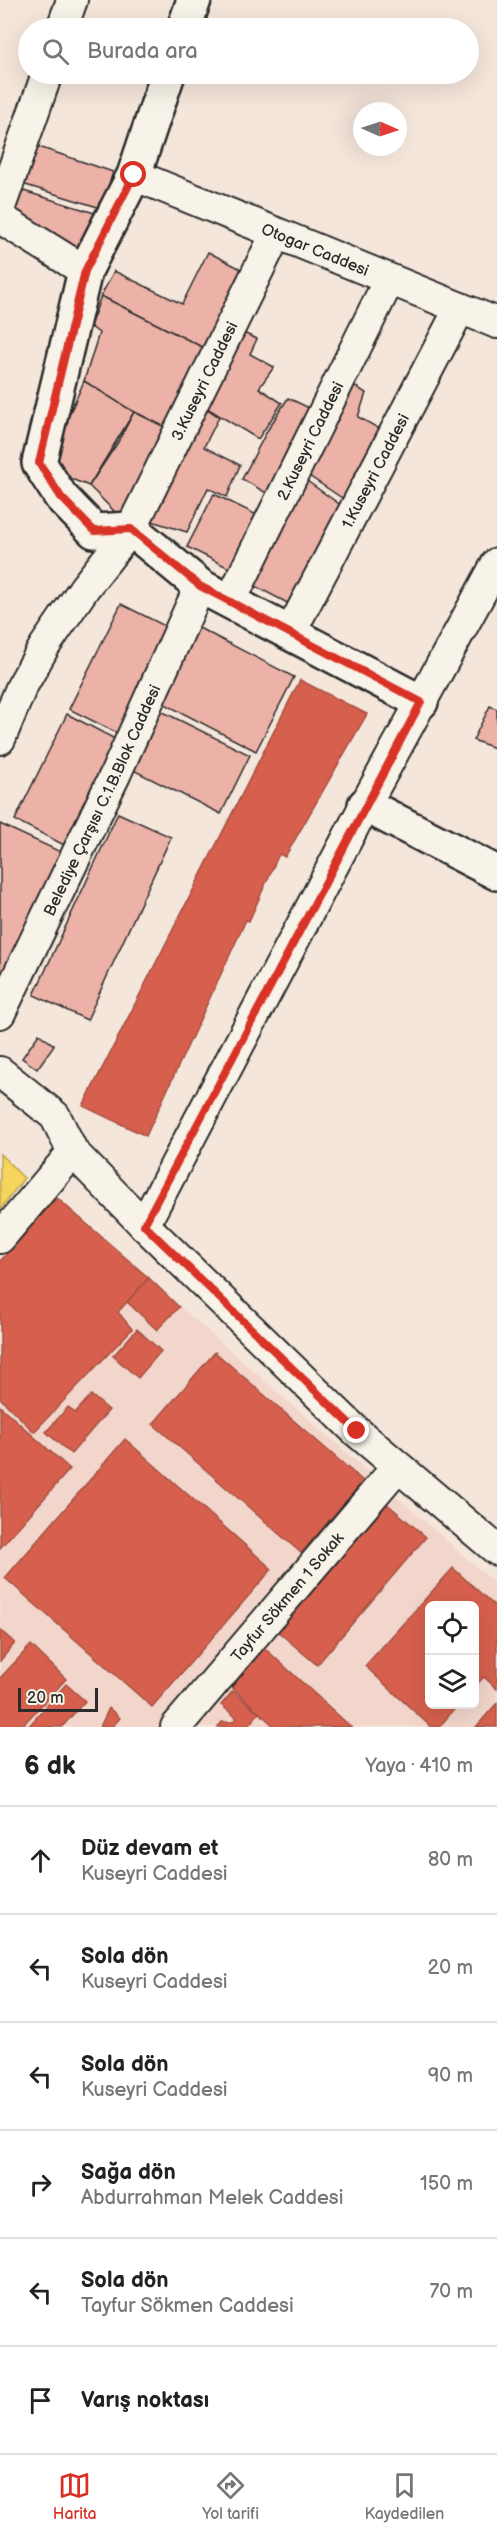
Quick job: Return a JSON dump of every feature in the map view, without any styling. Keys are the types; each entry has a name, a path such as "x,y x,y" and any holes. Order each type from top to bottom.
{"street":[{"path":"66,18 72,0"},
{"path":"188,18 194,0"},
{"path":"0,207 43,84"},
{"path":"165,84 134,175 85,271 39,463 61,497 94,531 131,529 200,586 421,702"},
{"name":"Otogar Caddesi","path":"134,175 497,323"},
{"path":"0,218 85,271"},
{"name":"3.Kuseyri Caddesi","path":"0,740 10,681 44,647 85,587 131,529 276,234"},
{"name":"2.Kuseyri Caddesi","path":"230,602 389,280"},
{"name":"1.Kuseyri Caddesi","path":"290,633 460,308"},
{"path":"144,1225 365,805 497,563"},
{"name":"Belediye Çarşısı C.1.B.Blok Caddesi","path":"0,1013 115,775 200,586"},
{"path":"365,805 497,873"},
{"path":"0,1072 55,1116 73,1152 144,1225 357,1431 397,1467 494,1539"},
{"path":"0,1238 73,1152"},
{"name":"Tayfur Sökmen 1 Sokak","path":"176,1727 397,1467"}],"shaded area":[{"path":"57,1198 497,1585 497,1727 0,1727 0,1261"}],"building: Konut":[{"path":"0,1154 24,1178 0,1210"}],"building: Ticaret":[{"path":"300,680 367,714 285,857 279,854 146,1136 83,1106"},
{"path":"57,1198 149,1278 118,1312 132,1329 34,1432 0,1398 0,1261"},
{"path":"149,1278 179,1307 157,1330 127,1302"},
{"path":"137,1329 161,1351 138,1378 113,1356"},
{"path":"215,1352 363,1481 301,1553 153,1424"},
{"path":"91,1395 109,1410 71,1454 46,1432 68,1407 75,1413"},
{"path":"0,1406 70,1469 0,1548"},
{"path":"125,1439 272,1569 152,1707 5,1578"},
{"path":"385,1502 426,1537 317,1665 276,1630"},
{"path":"453,1568 497,1608 497,1689 484,1677 479,1682 479,1601 425,1601 425,1709 455,1709 439,1727 431,1727 365,1666"},
{"path":"0,1630 15,1643 0,1661"},
{"path":"259,1643 351,1727 275,1727 225,1681"},
{"path":"31,1645 66,1679 21,1727 0,1727 0,1678"},
{"path":"66,1684 85,1701 62,1727 28,1727"},
{"path":"233,1691 259,1713 247,1727 218,1727 222,1722 232,1722 237,1718 221,1705"},
{"path":"497,1703 497,1727 476,1727"},
{"path":"109,1708 120,1718 112,1727 100,1727"}],"building: Diğer":[{"path":"33,145 113,172 101,208 19,183"},
{"path":"14,188 101,215 83,262 7,206"},
{"path":"208,252 247,272 208,350 101,296 114,271 182,304"},
{"path":"101,296 208,350 173,431 123,406 84,381 99,333 90,326"},
{"path":"234,329 257,339 250,354 274,367 259,388 282,403 258,439 197,402"},
{"path":"84,381 134,412 89,486 56,473 54,449"},
{"path":"347,381 366,393 358,417 389,434 351,504 300,470"},
{"path":"288,398 318,412 275,498 242,479 267,431"},
{"path":"197,402 219,417 204,447 240,465 227,497 208,488 187,532 142,518"},
{"path":"134,412 173,431 124,521 89,486 118,442"},
{"path":"300,476 349,511 297,608 249,583"},
{"path":"214,494 263,518 233,570 187,547"},
{"path":"121,604 175,631 123,736 69,709"},
{"path":"199,628 294,677 256,751 161,702"},
{"path":"490,706 497,709 497,749 473,740"},
{"path":"155,708 250,755 221,814 125,766"},
{"path":"67,714 121,742 68,847 15,820"},
{"path":"118,813 171,837 87,1020 34,995"},
{"path":"0,824 63,853 0,990"},
{"path":"39,1034 54,1045 37,1069 22,1058"}],"route":[{"path":"134,175 85,271 39,463 61,497 94,531 131,529 200,586 421,702 144,1225 357,1431"}]}
